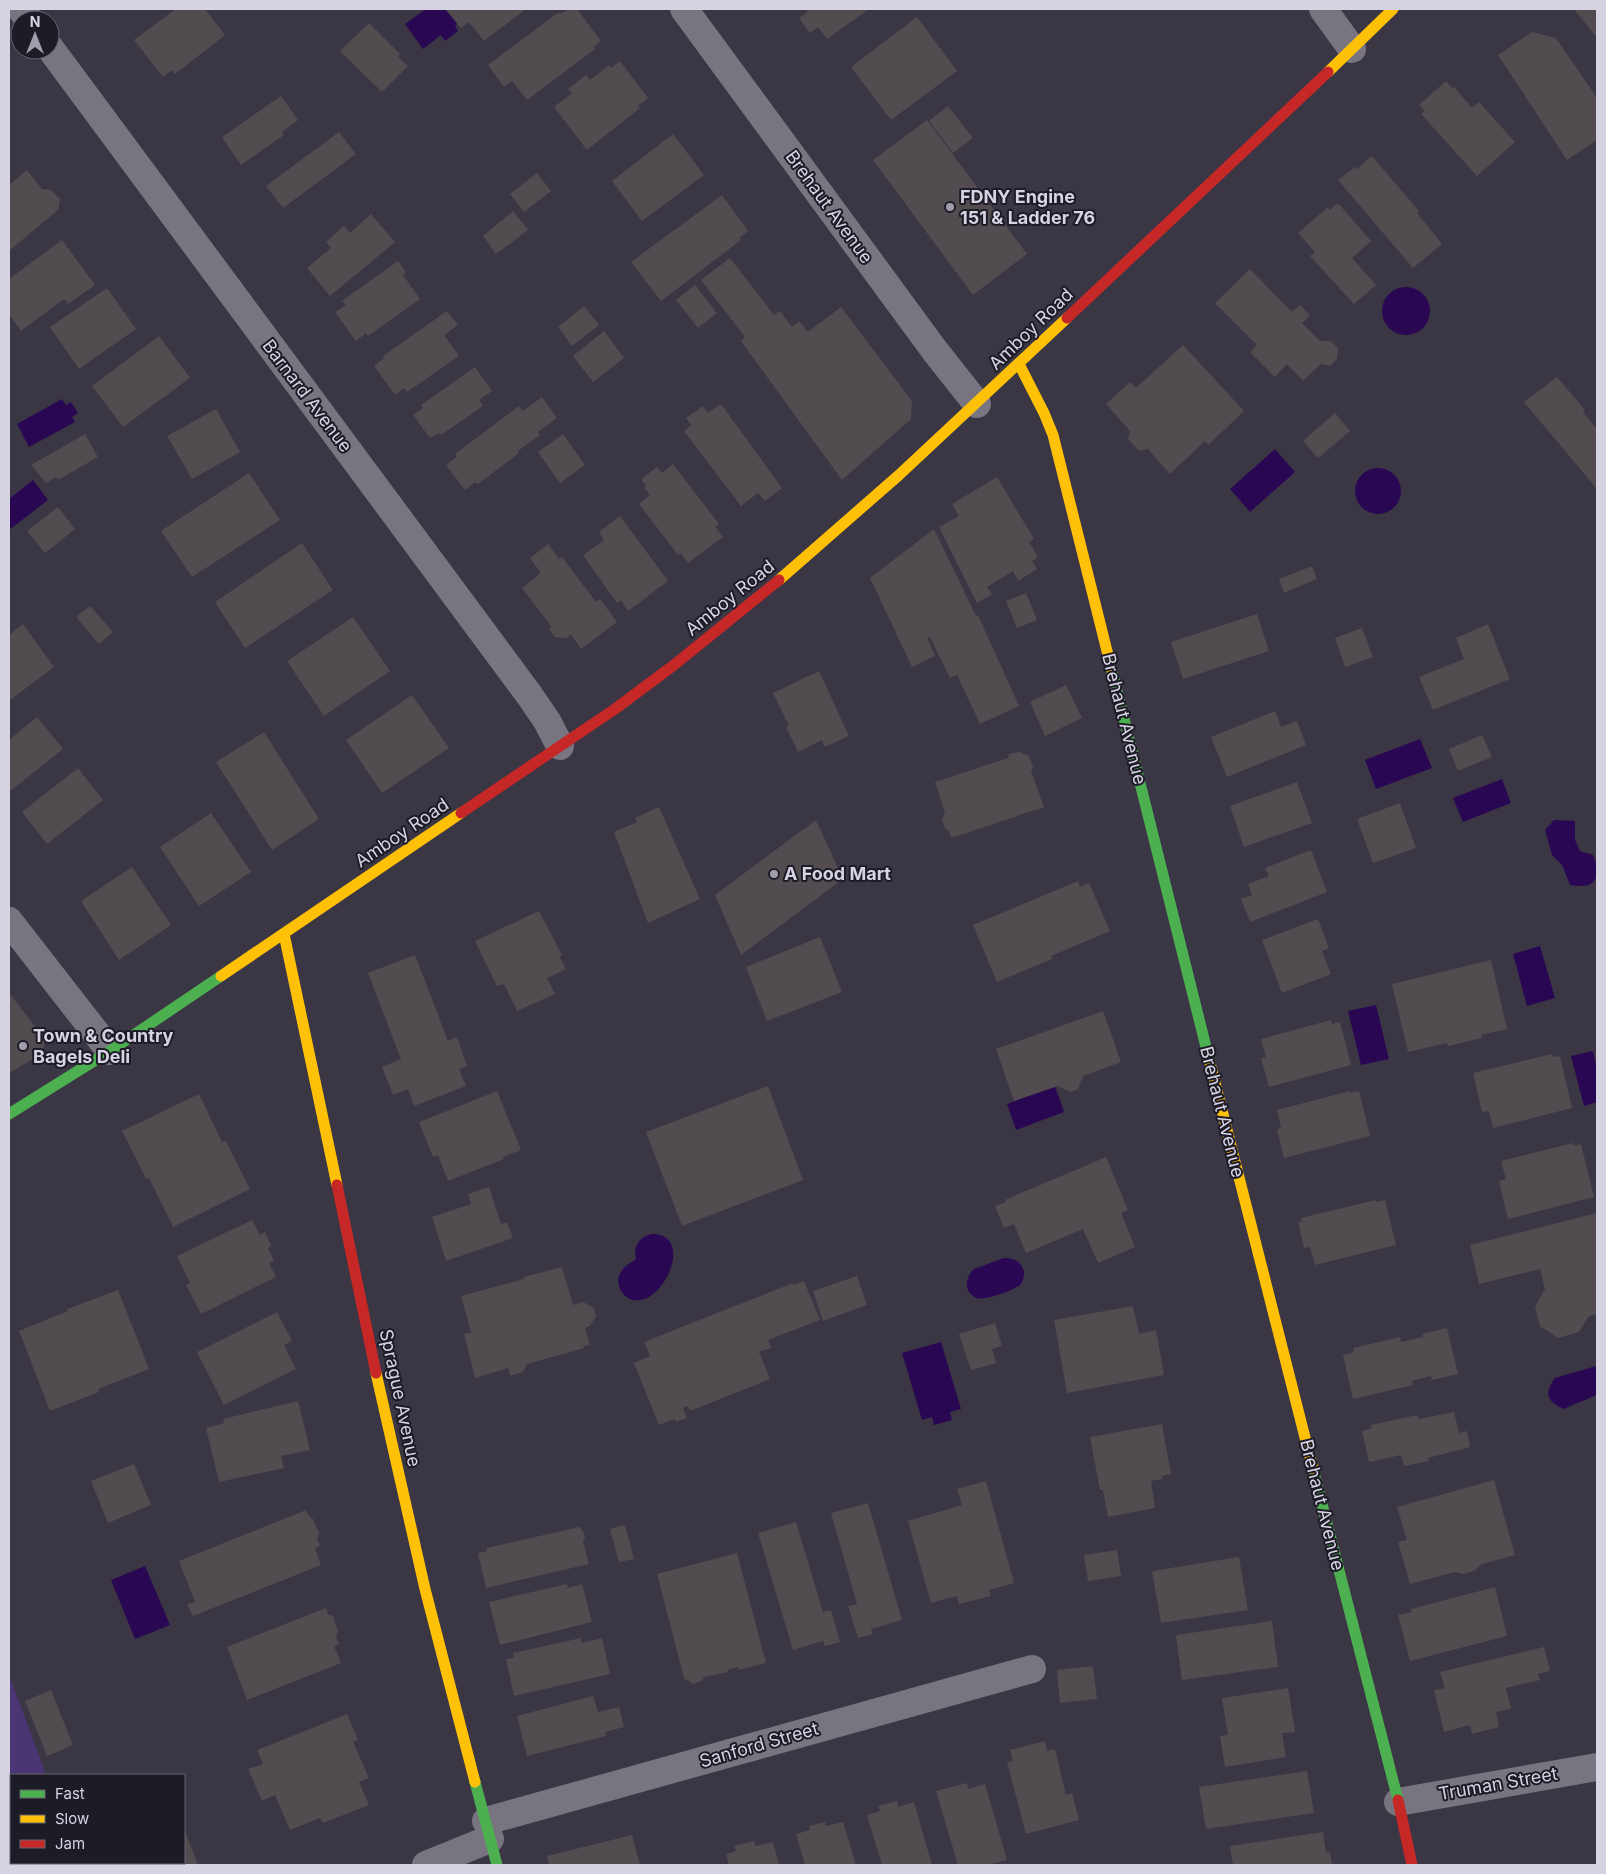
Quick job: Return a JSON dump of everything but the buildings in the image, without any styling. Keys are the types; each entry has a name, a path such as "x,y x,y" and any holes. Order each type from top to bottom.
{"street":[{"name":"Brehaut Avenue","path":"684,9 935,351 977,404"},
{"path":"1323,9 1352,48"},
{"name":"Amboy Road","path":"9,1114 110,1051 560,746 670,669 733,619 806,558 977,404 1393,9"},
{"name":"Barnard Avenue","path":"59,60 530,696 547,721 560,746"},
{"name":"Brehaut Avenue","path":"1019,364 1041,405 1053,435 1242,1192 1398,1802 1412,1865"},
{"path":"9,921 110,1051"},
{"name":"Sprague Avenue","path":"284,934 415,1549 448,1687 498,1865"},
{"name":"Sanford Street","path":"426,1865 488,1830 1032,1669"},
{"name":"Truman Street","path":"1398,1802 1597,1767"}],"shaded area":[{"path":"426,9 445,9 457,24 455,26 458,31 445,41 441,35 423,49 405,24"},
{"path":"1406,287 1415,289 1423,294 1428,302 1430,311 1428,320 1423,328 1415,333 1406,335 1397,333 1389,328 1384,320 1382,311 1384,302 1389,294 1397,289"},
{"path":"62,399 66,405 71,402 78,413 72,417 75,422 29,447 17,424"},
{"path":"1275,449 1295,472 1250,512 1230,489"},
{"path":"1383,468 1395,474 1400,482 1400,500 1395,508 1387,513 1373,514 1361,508 1356,500 1355,486 1361,474 1369,469"},
{"path":"33,480 48,500 9,530 9,499"},
{"path":"1420,739 1432,768 1376,789 1365,760"},
{"path":"1502,779 1511,803 1463,822 1453,798"},
{"path":"1554,820 1575,821 1575,840 1580,851 1593,855 1596,863 1597,875 1591,884 1586,886 1570,885 1562,865 1552,855 1545,830"},
{"path":"1540,946 1555,998 1527,1006 1513,954"},
{"path":"1376,1005 1389,1059 1361,1065 1348,1011"},
{"path":"1593,1051 1597,1069 1597,1102 1584,1106 1571,1056"},
{"path":"1055,1086 1064,1112 1016,1130 1007,1104"},
{"path":"652,1234 665,1237 672,1245 673,1257 670,1270 664,1282 655,1293 644,1299 633,1300 625,1296 620,1289 619,1276 627,1265 636,1259 635,1250 640,1240"},
{"path":"1004,1258 1015,1260 1022,1266 1024,1274 1021,1284 1000,1294 981,1299 972,1296 967,1285 971,1272 974,1269"},
{"path":"941,1342 961,1409 950,1412 952,1420 934,1425 932,1417 922,1420 902,1353"},
{"path":"1596,1366 1597,1395 1563,1409 1553,1403 1548,1396 1548,1392 1555,1378"},
{"path":"145,1566 170,1625 135,1639 111,1580"},
{"path":"9,1674 46,1774 10,1774 9,1822"}],"traffic: fast":[{"path":"1112,671 1210,1063"},
{"path":"9,1114 110,1051 221,976"},
{"path":"1313,1469 1398,1800"},
{"path":"475,1782 497,1865"}],"traffic: slow":[{"path":"1328,72 1393,9"},
{"path":"779,580 899,475 1067,318"},
{"path":"1019,364 1053,435 1112,671"},
{"path":"221,976 461,813"},
{"path":"284,934 337,1185"},
{"path":"1210,1063 1313,1469"},
{"path":"376,1373 425,1589 475,1782"}],"traffic: jam":[{"path":"1067,318 1328,72"},
{"path":"461,813 615,709 674,665 779,580"},
{"path":"337,1185 376,1373"},
{"path":"1398,1800 1412,1865"}],"place":[{"name":"FDNY Engine 151 & Ladder 76","path":"950,207"},
{"name":"A Food Mart","path":"774,874"},
{"name":"Town & Country Bagels Deli","path":"23,1046"}]}
